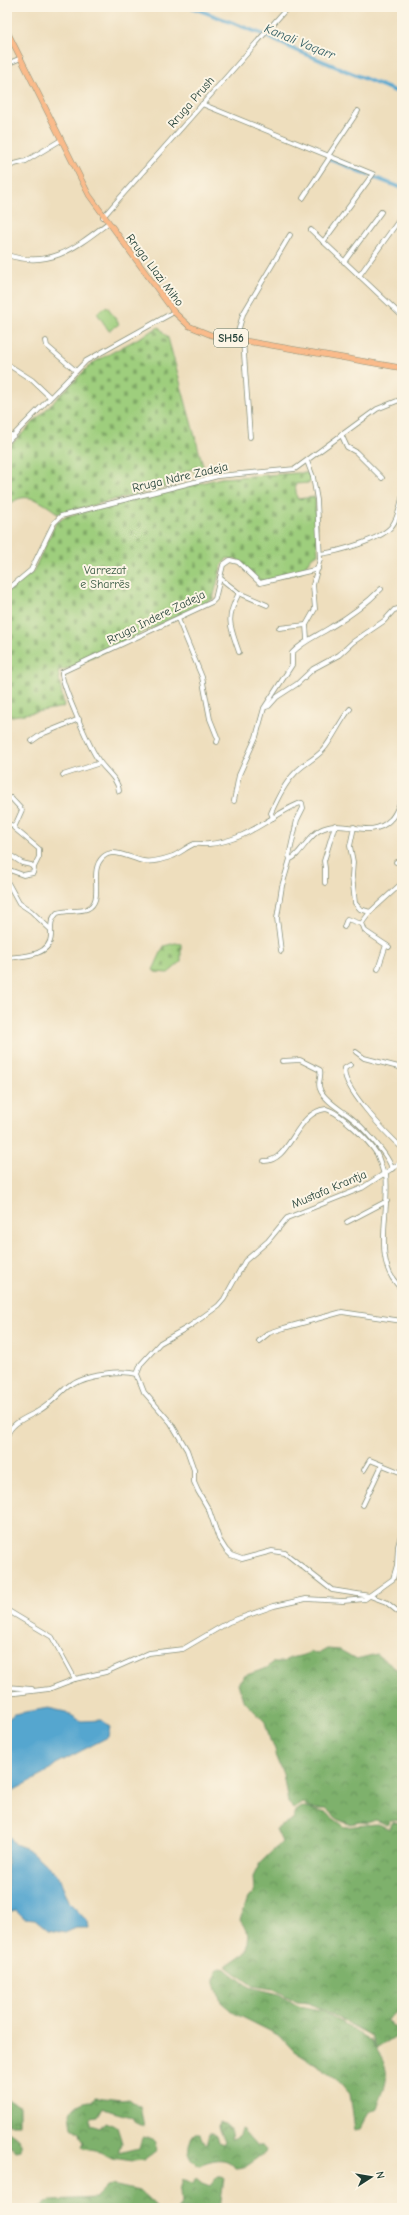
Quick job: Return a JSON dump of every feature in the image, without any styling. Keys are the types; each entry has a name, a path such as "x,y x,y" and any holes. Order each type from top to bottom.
{"main road":[{"name":"Rruga Llazi Miho","path":"7,31 85,188 103,217 174,312 185,323 199,331 236,339 402,368"}],"street":[{"name":"Rruga Prush","path":"103,217 288,7"},
{"path":"7,64 21,58"},
{"path":"202,104 373,174 323,242"},
{"path":"303,198 358,111"},
{"path":"7,166 26,161 61,140"},
{"path":"7,159 12,165"},
{"path":"344,262 381,212"},
{"path":"359,276 402,216"},
{"path":"7,255 30,260 65,253 108,223"},
{"path":"311,230 402,316"},
{"path":"236,339 242,314 290,235"},
{"path":"7,442 76,371 90,359 174,312"},
{"path":"243,340 250,437"},
{"path":"46,341 47,346 76,371"},
{"path":"7,364 32,380 50,397"},
{"name":"Rruga Ndre Zadeja","path":"7,590 32,570 54,523 63,516 218,476 293,470 380,407 402,399"},
{"path":"7,433 13,436"},
{"path":"341,434 347,447 356,452 382,478"},
{"path":"307,461 313,477 317,500 320,554 318,569 313,585 315,609 306,625 307,640"},
{"path":"320,554 333,552 384,533 394,523 402,498"},
{"name":"Rruga Indere Zadeja","path":"79,719 61,675 62,672 178,619 214,600 223,565 230,560 238,562 260,583 318,569"},
{"path":"220,578 239,593 267,605"},
{"path":"234,801 239,775 256,737 267,701 292,665 292,653 307,640 365,606 381,589"},
{"path":"239,593 233,607 230,628 239,652"},
{"path":"266,706 271,705 277,696 297,684 313,669 339,655 353,642 384,621 394,610 402,608"},
{"path":"178,619 202,677 208,713 218,739 217,742"},
{"path":"280,628 306,625"},
{"path":"273,818 271,813 287,782 295,772 314,760 324,749 338,724 350,708"},
{"path":"32,741 42,734 79,719 100,763 118,785 119,791"},
{"path":"402,744 402,759"},
{"path":"63,775 100,763"},
{"path":"12,798 22,810 14,826"},
{"path":"290,859 294,858 311,836 319,830 335,825 346,825 354,828 372,830 383,825 395,814 402,799"},
{"path":"7,958 30,955 41,951 49,942 51,920 57,913 86,909 95,902 97,894 96,870 99,862 107,854 115,853 144,861 161,860 196,844 215,843 246,833 298,802 303,804 294,830 289,856 290,859 282,886 277,918 280,951"},
{"path":"7,824 14,826 19,833 39,849 39,857 33,873 25,875 7,869"},
{"path":"324,883 324,861 335,825"},
{"path":"354,828 350,846 353,862 352,876 355,902 360,909 370,912"},
{"path":"7,853 22,863 34,867"},
{"path":"396,862 402,862"},
{"path":"7,881 18,903 31,911 50,929"},
{"path":"362,924 370,912 402,883"},
{"path":"344,927 348,919 362,924 365,931 387,946 378,969"},
{"path":"356,1052 364,1058 402,1068"},
{"path":"282,1061 300,1060 320,1070 321,1090 336,1108 354,1121 378,1146 388,1160 392,1169"},
{"path":"350,1065 345,1068 344,1072 349,1088 402,1148"},
{"path":"264,1161 271,1161 278,1158 300,1126 314,1113 326,1109 344,1119 370,1145 379,1159 385,1174 387,1201 385,1257 392,1279 402,1289"},
{"name":"Mustafa Krantja","path":"137,1374 141,1364 160,1343 190,1326 218,1306 224,1299 245,1261 268,1241 287,1218 333,1201 366,1186 402,1162"},
{"path":"347,1222 387,1201"},
{"path":"259,1341 269,1333 342,1312 402,1321"},
{"path":"7,1436 9,1431 25,1417 46,1406 72,1383 102,1375 131,1372 137,1374 144,1392 171,1424 187,1450 194,1470 194,1482 209,1510 219,1538 226,1550 231,1555 242,1559 272,1551 285,1553 332,1590 370,1596 386,1602 402,1615"},
{"path":"364,1470 370,1460 402,1473"},
{"path":"363,1505 382,1465"},
{"path":"7,1694 61,1686 76,1678 106,1672 149,1653 183,1649 229,1622 274,1606 306,1599 358,1601 370,1596 393,1579 397,1565 398,1546 402,1531"},
{"path":"7,1610 52,1637 76,1678"},
{"path":"7,1687 42,1690"}],"green space":[{"path":"107,306 119,324 109,331 97,313"},
{"path":"159,327 168,338 205,473 195,474 193,469 183,472 183,478 174,485 57,514 44,504 32,498 19,499 7,508 7,449 91,364"},
{"name":"Varrezat e Sharrës","path":"309,473 310,483 295,484 297,499 315,497 318,554 312,557 301,572 260,582 238,560 227,558 221,567 213,599 69,668 58,671 64,707 7,717 7,592 33,572 56,523 67,516 221,478"},
{"path":"175,943 181,944 181,962 168,973 155,972 153,970 164,946"},
{"path":"327,1649 340,1650 356,1659 377,1654 396,1669 402,1670 402,1820 390,1821 387,1825 375,1820 368,1823 360,1822 349,1824 339,1820 326,1809 311,1808 303,1803 294,1809 288,1803 283,1774 265,1722 243,1700 238,1683 244,1676 267,1668 273,1662 283,1662 289,1658 304,1655 310,1652 318,1654"},
{"path":"302,1807 326,1813 345,1827 377,1824 390,1829 392,1823 402,1822 402,1991 400,1991 400,1994 402,2015 397,2013 386,2020 402,2032 376,2049 372,2036 309,2003 297,2002 274,1989 253,1986 226,1966 247,1951 249,1934 240,1920 248,1898 254,1892 253,1877 260,1863 282,1842 276,1829 293,1820 296,1811"},
{"path":"221,1968 226,1969 249,1987 279,1994 298,2006 320,2010 372,2041 384,2063 386,2083 377,2109 368,2114 360,2129 355,2130 350,2094 336,2078 294,2051 280,2036 234,2013 221,2002 214,1980 216,1970"},
{"path":"95,2097 121,2100 129,2099 140,2107 144,2126 134,2121 133,2117 103,2108 98,2117 90,2118 90,2125 100,2128 105,2122 117,2127 122,2143 119,2153 139,2148 142,2138 144,2137 154,2141 157,2151 144,2160 133,2161 112,2158 100,2152 84,2149 82,2147 84,2142 80,2133 72,2127 70,2114 76,2105 82,2102 92,2101"},
{"path":"7,2098 19,2106 19,2124 7,2124"},
{"path":"220,2122 229,2128 231,2139 238,2137 241,2129 257,2146 262,2146 266,2150 265,2153 249,2165 241,2168 235,2168 228,2161 223,2160 214,2160 199,2165 190,2154 190,2141 196,2133 201,2133 205,2143 207,2144 210,2133 213,2133 217,2136 219,2143 223,2145 225,2142 219,2127"},
{"path":"7,2131 18,2138 21,2144 21,2150 16,2151 12,2146 7,2147"},
{"path":"217,2177 222,2177 224,2179 220,2208 178,2208 181,2202 180,2190 183,2180 193,2183 196,2178 202,2183 210,2186"},
{"path":"112,2185 139,2191 157,2208 38,2208 52,2200 95,2198 107,2186"}],"water":[{"path":"48,1708 66,1712 81,1721 102,1720 110,1727 108,1737 56,1764 44,1774 7,1794 7,1720 14,1714"},
{"path":"7,1833 15,1844 28,1849 58,1875 70,1903 88,1922 89,1928 76,1928 65,1933 48,1930 35,1919 24,1918 16,1910 7,1912"}],"waterway":[{"name":"Kanali Vaqarr","path":"191,7 262,34 291,48 402,94"},
{"path":"330,159 368,175"},
{"name":"Kanali Vaqarr","path":"373,177 402,188"}]}
